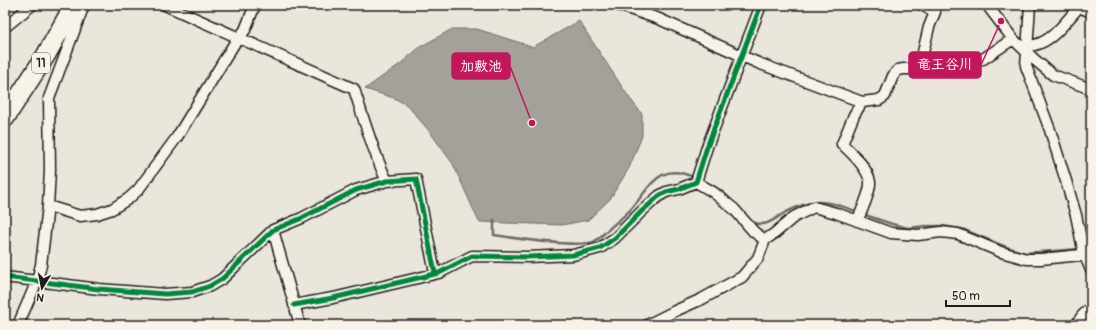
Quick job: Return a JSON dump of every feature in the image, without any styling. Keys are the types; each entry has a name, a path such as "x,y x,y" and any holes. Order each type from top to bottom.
{"highway":[{"name":"11","path":"5,118 46,55 74,5"}],"street":[{"path":"5,27 32,5"},
{"path":"18,325 38,281 41,266 48,206 50,170 49,98 84,5"},
{"path":"165,5 354,89 387,181"},
{"path":"48,206 80,216 97,214 112,209 128,199 138,190 177,137 234,44 240,38 245,30 254,5"},
{"path":"618,5 659,19 764,66 862,102 879,100 885,96 893,76 898,70 947,70 968,62 983,59 1013,39"},
{"path":"696,182 707,147 761,5"},
{"path":"918,69 935,12 922,5"},
{"path":"988,5 1013,39 1027,49 1053,75 1091,90"},
{"path":"1030,5 1026,66 1050,130 1091,270"},
{"path":"1027,49 1051,38 1079,7 1091,12"},
{"path":"859,216 870,183 866,170 850,150 842,144 854,115 862,102"},
{"path":"5,277 99,289 164,294 192,292 222,280 273,230 302,218 356,190 387,181 416,179 435,273"},
{"path":"696,182 713,192 734,210 754,232 764,240"},
{"path":"294,305 332,298 439,272 472,256 573,255 600,248 615,238 659,196 666,192 679,189 696,182"},
{"path":"647,325 702,299 742,277 758,258 764,240 794,217 814,207 859,216 891,233 918,235 941,232 958,234 1001,252 1027,259 1041,259 1085,252"},
{"path":"273,230 300,325"},
{"path":"1076,325 1091,307"}],"shaded area":[{"path":"579,21 628,96 642,114 642,136 629,168 610,199 588,220 562,225 479,222 453,164 430,132 407,105 394,98 365,89 400,64 420,47 452,29 477,29 533,47"}],"waterway":[{"path":"494,220 494,235 546,242 576,244 587,243 597,240 626,214 651,184 658,178 673,172 683,173 695,178"},
{"path":"705,182 721,191 735,204"},
{"path":"750,221 765,224 794,208 815,202 834,204 858,212"},
{"path":"862,214 908,228 942,226 962,229 1025,253 1080,249"},
{"path":"1085,249 1091,248"}],"cycle path":[{"path":"294,305 333,298 439,273 472,256 528,257 573,255 600,248 615,238 659,196 666,192 679,189 696,182 707,147 761,5"},
{"path":"5,277 99,289 165,294 192,292 210,286 222,279 273,230 302,218 356,190 387,181 416,179 435,273"}],"place":[{"name":"竜王谷川","path":"1001,21"},
{"name":"加敷池","path":"532,123"}]}
